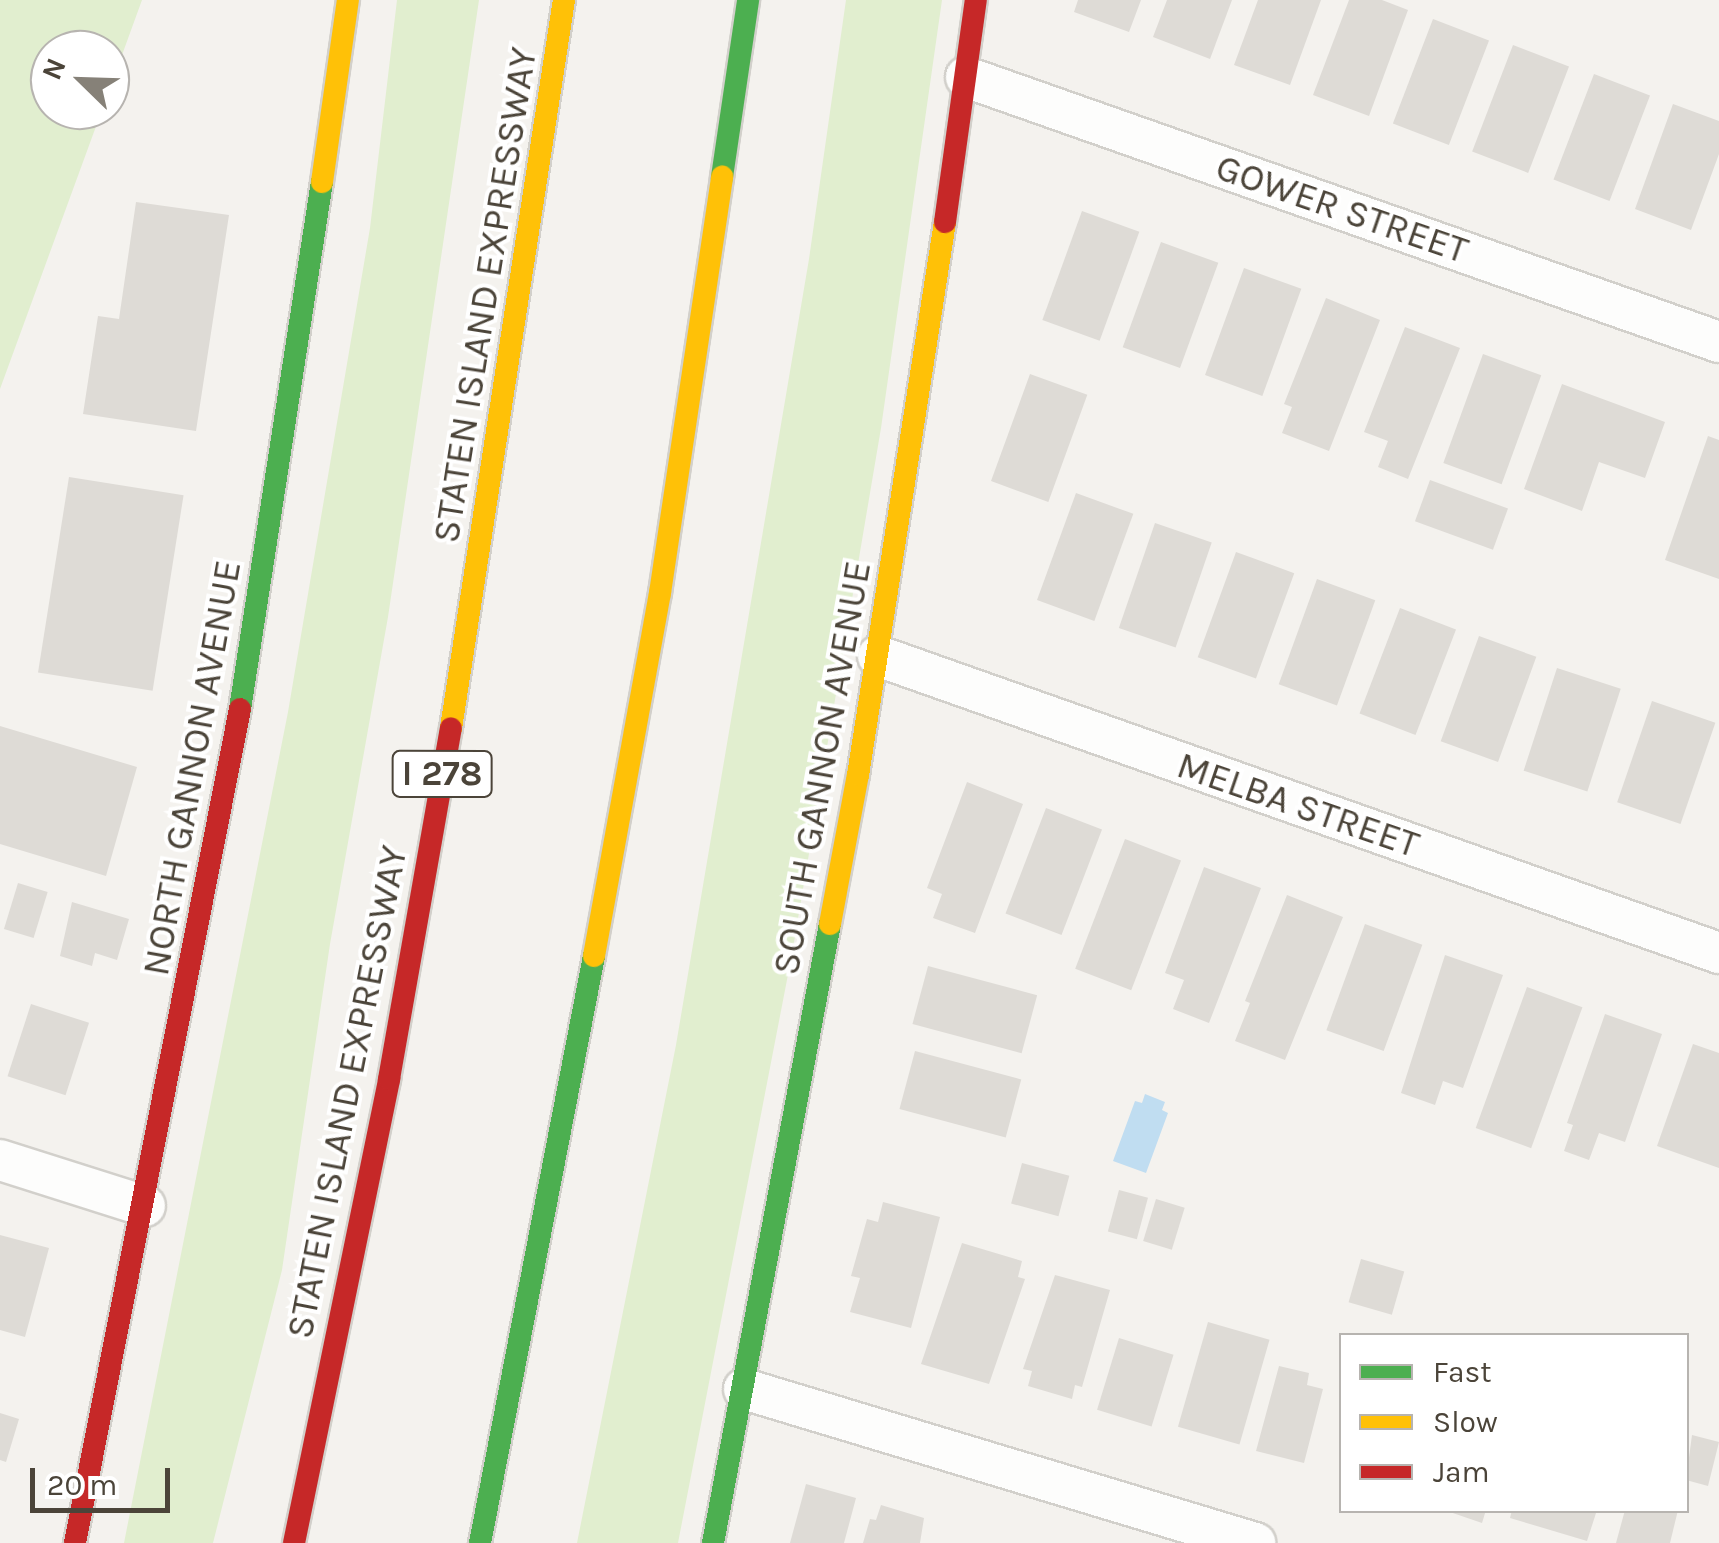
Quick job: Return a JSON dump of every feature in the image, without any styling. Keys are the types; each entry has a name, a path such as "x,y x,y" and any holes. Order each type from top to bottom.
{"main road":[{"name":"NORTH GANNON AVENUE","path":"75,1543 145,1206 262,582 348,0"},
{"name":"STATEN ISLAND EXPRESSWAY","path":"294,1543 388,1079 477,581 564,0"},
{"path":"480,1543 543,1234 660,593 748,0"},
{"name":"SOUTH GANNON AVENUE","path":"712,1543 878,656 976,0"}],"street":[{"name":"GOWER STREET","path":"966,77 1719,342"},
{"name":"MELBA STREET","path":"878,656 1719,953"},
{"path":"0,1160 145,1206"},
{"path":"744,1388 1255,1543"}],"green space":[{"path":"0,0 142,0 130,33 30,30 30,130 95,130 0,389"},
{"path":"397,0 479,0 388,617 330,944 282,1270 213,1543 124,1543 288,712 370,228"},
{"path":"846,0 942,0 881,428 792,954 678,1543 577,1543 676,1045 809,259"}],"water":[{"path":"1145,1094 1165,1102 1162,1110 1168,1113 1146,1173 1113,1161 1135,1101 1142,1103"}],"building":[{"path":"1078,0 1141,0 1129,32 1074,12"},
{"path":"1167,0 1232,0 1210,59 1153,37"},
{"path":"1258,0 1321,0 1290,85 1234,65"},
{"path":"1349,0 1382,0 1408,10 1369,116 1313,95"},
{"path":"1433,19 1489,41 1449,145 1393,124"},
{"path":"1513,45 1569,67 1528,173 1472,151"},
{"path":"1594,74 1650,96 1610,201 1554,179"},
{"path":"1673,104 1719,121 1719,154 1691,230 1635,209"},
{"path":"136,202 229,215 196,431 83,414 98,316 119,319"},
{"path":"1082,211 1139,232 1100,341 1042,320"},
{"path":"1161,242 1218,263 1180,368 1123,347"},
{"path":"1244,268 1301,289 1262,396 1205,375"},
{"path":"1326,298 1380,320 1329,451 1282,433 1292,407 1284,404"},
{"path":"1405,327 1460,348 1408,479 1378,467 1388,441 1364,432"},
{"path":"1483,354 1541,375 1502,484 1443,463"},
{"path":"1030,374 1087,395 1048,502 991,481"},
{"path":"1562,384 1665,422 1645,478 1599,462 1582,511 1524,489"},
{"path":"1708,436 1719,440 1719,579 1665,560"},
{"path":"69,477 184,495 153,691 38,673"},
{"path":"1430,480 1508,508 1493,550 1415,521"},
{"path":"1076,493 1133,514 1094,621 1037,600"},
{"path":"1155,523 1212,543 1176,647 1119,628"},
{"path":"1236,552 1294,573 1256,678 1198,657"},
{"path":"1317,579 1375,600 1337,705 1279,684"},
{"path":"1400,608 1456,630 1416,735 1360,713"},
{"path":"1479,636 1536,657 1498,762 1441,741"},
{"path":"1557,668 1621,689 1587,791 1524,771"},
{"path":"1652,701 1715,723 1681,824 1617,802"},
{"path":"0,726 137,767 106,876 0,844"},
{"path":"967,782 1023,804 975,933 933,918 942,894 927,888"},
{"path":"1046,808 1102,830 1062,935 1006,913"},
{"path":"1125,839 1181,861 1131,990 1075,969"},
{"path":"1204,867 1261,888 1209,1023 1173,1009 1184,980 1165,973"},
{"path":"18,883 48,892 34,938 4,929"},
{"path":"1287,895 1343,917 1285,1060 1235,1041 1250,1003 1245,1001"},
{"path":"72,902 129,919 117,960 95,953 92,966 60,956"},
{"path":"1365,924 1422,945 1384,1051 1326,1030"},
{"path":"1445,955 1503,975 1463,1088 1443,1081 1435,1105 1401,1093"},
{"path":"928,966 1037,995 1022,1053 912,1024"},
{"path":"1527,987 1582,1007 1531,1148 1476,1128"},
{"path":"31,1004 89,1023 66,1095 8,1076"},
{"path":"1605,1014 1662,1034 1625,1142 1599,1133 1589,1160 1564,1151 1573,1125 1567,1123"},
{"path":"1693,1044 1719,1053 1719,1168 1657,1146"},
{"path":"915,1051 1021,1079 1006,1137 899,1109"},
{"path":"1022,1163 1069,1176 1058,1216 1011,1204"},
{"path":"1119,1190 1148,1198 1137,1239 1108,1232"},
{"path":"1156,1199 1185,1208 1172,1250 1143,1241"},
{"path":"883,1202 940,1217 911,1328 850,1312 860,1278 851,1276 867,1219 878,1222"},
{"path":"0,1235 49,1248 25,1337 0,1330"},
{"path":"962,1243 1022,1261 1018,1277 1025,1279 989,1384 921,1364"},
{"path":"1361,1259 1404,1271 1392,1315 1349,1302"},
{"path":"1055,1275 1110,1290 1082,1387 1075,1385 1072,1399 1028,1386 1032,1371 1023,1369"},
{"path":"1208,1322 1270,1340 1239,1444 1178,1427"},
{"path":"1119,1338 1174,1355 1152,1426 1097,1410"},
{"path":"1279,1366 1309,1373 1307,1385 1323,1389 1304,1463 1256,1451"},
{"path":"0,1413 19,1419 6,1462 0,1460"},
{"path":"1692,1435 1719,1442 1708,1486 1689,1481"},
{"path":"806,1484 856,1498 844,1543 790,1543"},
{"path":"881,1505 924,1518 920,1543 863,1543 870,1519 876,1520"},
{"path":"1453,1513 1485,1513 1482,1523"},
{"path":"1511,1513 1596,1513 1587,1541 1510,1518"},
{"path":"1624,1513 1677,1513 1670,1543 1616,1543"}],"traffic: fast":[{"path":"722,177 748,0"},
{"path":"240,709 322,182"},
{"path":"713,1543 830,924"},
{"path":"480,1543 594,956"}],"traffic: slow":[{"path":"322,182 348,0"},
{"path":"451,728 564,0"},
{"path":"594,956 660,593 722,177"},
{"path":"830,924 858,775 945,222"}],"traffic: jam":[{"path":"945,222 976,0"},
{"path":"75,1543 240,709"},
{"path":"294,1543 389,1079 451,728"}]}
